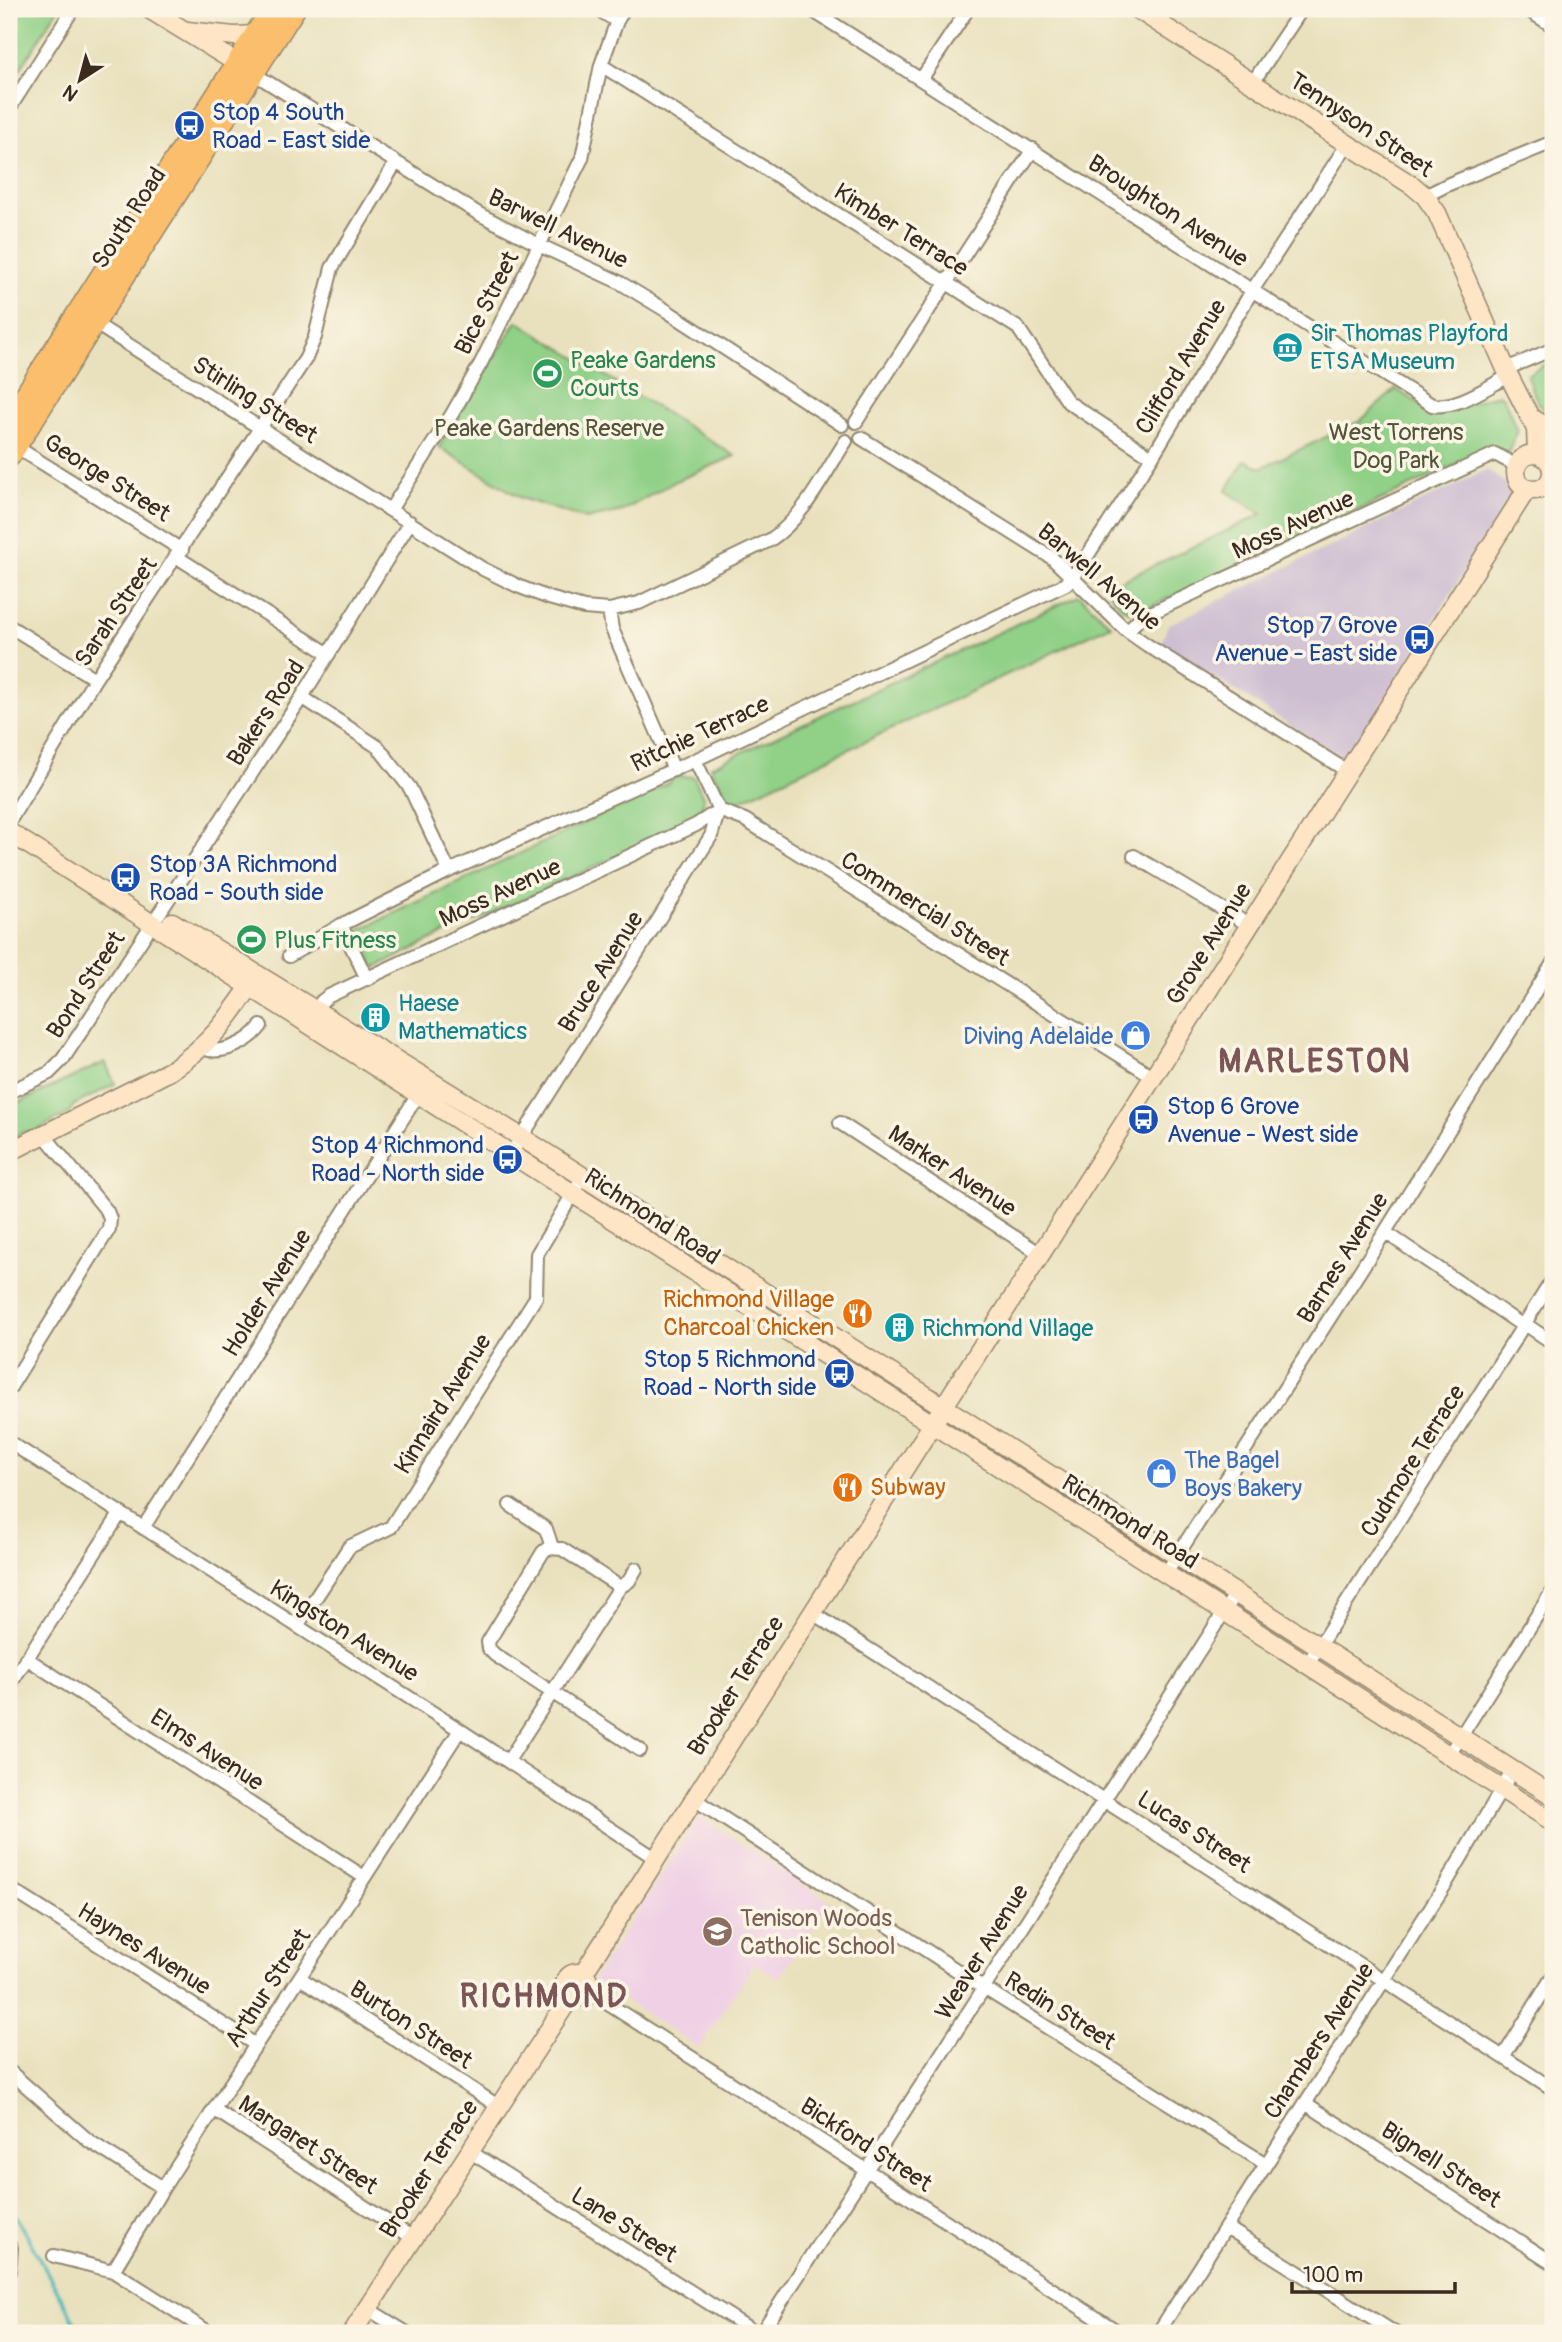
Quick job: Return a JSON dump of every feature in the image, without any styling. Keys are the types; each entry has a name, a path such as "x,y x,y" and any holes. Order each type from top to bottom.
{"highway":[{"name":"South Road","path":"245,68 256,35 273,9"},
{"name":"South Road","path":"10,441 245,68 293,9"}],"street":[{"path":"9,109 73,9"},
{"path":"149,9 245,68"},
{"path":"597,9 617,22"},
{"name":"Bice Street","path":"390,510 452,414 481,363 582,158 601,65 624,9"},
{"name":"Broughton Avenue","path":"810,9 1432,405 1451,404 1553,349"},
{"path":"922,78 968,9"},
{"name":"Tennyson Street","path":"1137,9 1425,196 1437,214 1507,372 1536,429 1540,457"},
{"path":"1253,82 1302,9"},
{"path":"1526,9 1553,26"},
{"path":"183,31 234,36 256,35"},
{"name":"Kimber Terrace","path":"601,65 1018,328 1068,402 1152,457"},
{"name":"Barwell Avenue","path":"245,68 479,214 619,282 842,425"},
{"path":"1425,196 1553,142"},
{"name":"Clifford Avenue","path":"1072,577 1152,457 1252,291 1348,144"},
{"path":"856,422 1033,149"},
{"name":"Sarah Street","path":"9,823 95,679 180,554 306,358 315,337 332,268 395,164"},
{"name":"Stirling Street","path":"86,318 483,569 520,587 584,608 609,610"},
{"name":"Tennyson Street","path":"1507,372 1528,437 1540,457"},
{"path":"1530,416 1553,428"},
{"path":"848,421 856,422 862,430 861,438 852,443 846,441 841,436 842,425 848,421"},
{"name":"Barwell Avenue","path":"861,438 1052,558 1127,631 1347,771"},
{"name":"George Street","path":"10,441 329,654"},
{"path":"674,769 612,629 609,610 639,603 779,534 804,505 846,441"},
{"name":"Moss Avenue","path":"1127,631 1140,618 1495,454 1540,457"},
{"path":"1540,457 1552,479 1550,488 1527,489 1518,480 1540,457"},
{"name":"Grove Avenue","path":"932,1425 1527,489"},
{"name":"Bakers Road","path":"156,919 302,697 410,522"},
{"name":"Ritchie Terrace","path":"289,956 341,925 449,871 695,760 1058,589 1072,577"},
{"path":"9,626 95,679"},
{"path":"302,697 378,747 410,788 449,871"},
{"path":"695,760 719,810"},
{"name":"Moss Avenue","path":"311,1017 329,996 696,825 719,810"},
{"name":"Commercial Street","path":"719,810 745,820 1154,1077"},
{"name":"Bruce Avenue","path":"511,1154 711,836 719,810"},
{"name":"Richmond Road","path":"9,823 423,1087 521,1137 1553,1796"},
{"path":"1134,856 1249,925"},
{"name":"Bond Street","path":"9,1092 54,1070 156,919"},
{"path":"341,925 367,979"},
{"name":"Barnes Avenue","path":"1166,1573 1385,1232 1553,963"},
{"path":"9,1152 170,1071 202,1048 226,1023 254,981"},
{"path":"202,1048 217,1052 252,1037 261,1026"},
{"name":"Richmond Road","path":"423,1087 511,1154 572,1195 1553,1822"},
{"name":"Holder Avenue","path":"143,1528 423,1087"},
{"name":"Marker Avenue","path":"840,1123 1042,1255"},
{"path":"9,1389 109,1229 107,1211 44,1135"},
{"name":"Kinnaird Avenue","path":"297,1626 349,1547 391,1527 536,1297 537,1254 583,1177"},
{"path":"1385,1232 1553,1343"},
{"name":"Cudmore Terrace","path":"1307,1665 1553,1279"},
{"name":"Brooker Terrace","path":"352,2333 498,2106 581,1987 656,1857 932,1425"},
{"name":"Kingston Avenue","path":"9,1442 656,1857"},
{"path":"510,1505 546,1529 552,1547"},
{"path":"9,1686 120,1514"},
{"path":"620,1587 562,1549 552,1547 543,1552 488,1642 489,1649 495,1655 640,1750"},
{"path":"508,1761 620,1587 629,1581 636,1569"},
{"path":"1449,1755 1553,1590"},
{"name":"Weaver Avenue","path":"761,2333 1236,1593"},
{"name":"Lucas Street","path":"811,1612 1553,2089"},
{"name":"Elms Avenue","path":"26,1658 364,1877"},
{"name":"Arthur Street","path":"113,2271 163,2188 460,1730"},
{"name":"Chambers Avenue","path":"1158,2333 1445,1885 1513,1770"},
{"name":"Redin Street","path":"694,1799 984,1988 1266,2164"},
{"name":"Haynes Avenue","path":"9,1888 256,2045"},
{"path":"1503,2057 1553,1976"},
{"name":"Burton Street","path":"300,1979 498,2106"},
{"name":"Bickford Street","path":"581,1987 1121,2333"},
{"path":"9,2071 89,2141 163,2188"},
{"name":"Bignell Street","path":"1305,2103 1553,2263"},
{"name":"Margaret Street","path":"215,2109 413,2238"},
{"name":"Lane Street","path":"469,2151 756,2333"},
{"path":"1226,2227 1395,2333"},
{"path":"9,2246 9,2272"},
{"path":"54,2256 113,2271 210,2333"},
{"path":"368,2309 407,2333"}],"shaded area":[{"path":"1487,470 1515,490 1352,752 1341,757 1161,644 1168,625"},
{"name":"Tenison Woods Catholic School","path":"699,1816 831,1902 779,1978 755,1963 699,2048 593,1980"}],"green space":[{"path":"9,9 58,9 9,87"},
{"name":"Peake Gardens Reserve","path":"517,321 735,456 676,481 622,511 586,519 521,498 439,447"},
{"path":"1553,360 1553,420 1537,399 1527,375"},
{"name":"West Torrens Dog Park","path":"1396,389 1430,411 1443,412 1499,394 1504,398 1517,431 1508,453 1497,450 1484,452 1139,612 1128,611 1106,588 1262,514 1226,491 1245,460 1261,468 1360,421"},
{"path":"1079,595 1111,625 733,804 710,767"},
{"path":"676,776 694,777 704,799 698,820 460,926 374,969 357,931 668,783"},
{"path":"105,1062 115,1084 74,1105 69,1113 32,1133 23,1132 9,1139 9,1107"}],"waterway":[{"path":"9,2204 81,2333"}],"place":[{"name":"Stop 4 South Road - East side","path":"189,126"},
{"name":"Sir Thomas Playford ETSA Museum","path":"1287,347"},
{"name":"Peake Gardens Courts","path":"547,374"},
{"name":"Stop 7 Grove Avenue - East side","path":"1420,639"},
{"name":"Stop 3A Richmond Road - South side","path":"126,878"},
{"name":"Plus Fitness","path":"251,940"},
{"name":"Haese Mathematics","path":"375,1017"},
{"name":"Diving Adelaide","path":"1136,1036"},
{"name":"Stop 6 Grove Avenue - West side","path":"1144,1120"},
{"name":"Stop 4 Richmond Road - North side","path":"507,1159"},
{"name":"Richmond Village Charcoal Chicken","path":"857,1313"},
{"name":"Richmond Village","path":"899,1328"},
{"name":"Stop 5 Richmond Road - North side","path":"839,1373"},
{"name":"The Bagel Boys Bakery","path":"1161,1474"},
{"name":"Subway","path":"847,1487"},
{"name":"Tenison Woods Catholic School","path":"717,1932"}],"district":[{"name":"MARLESTON","path":"1315,1062"},
{"name":"RICHMOND","path":"544,1997"}]}
